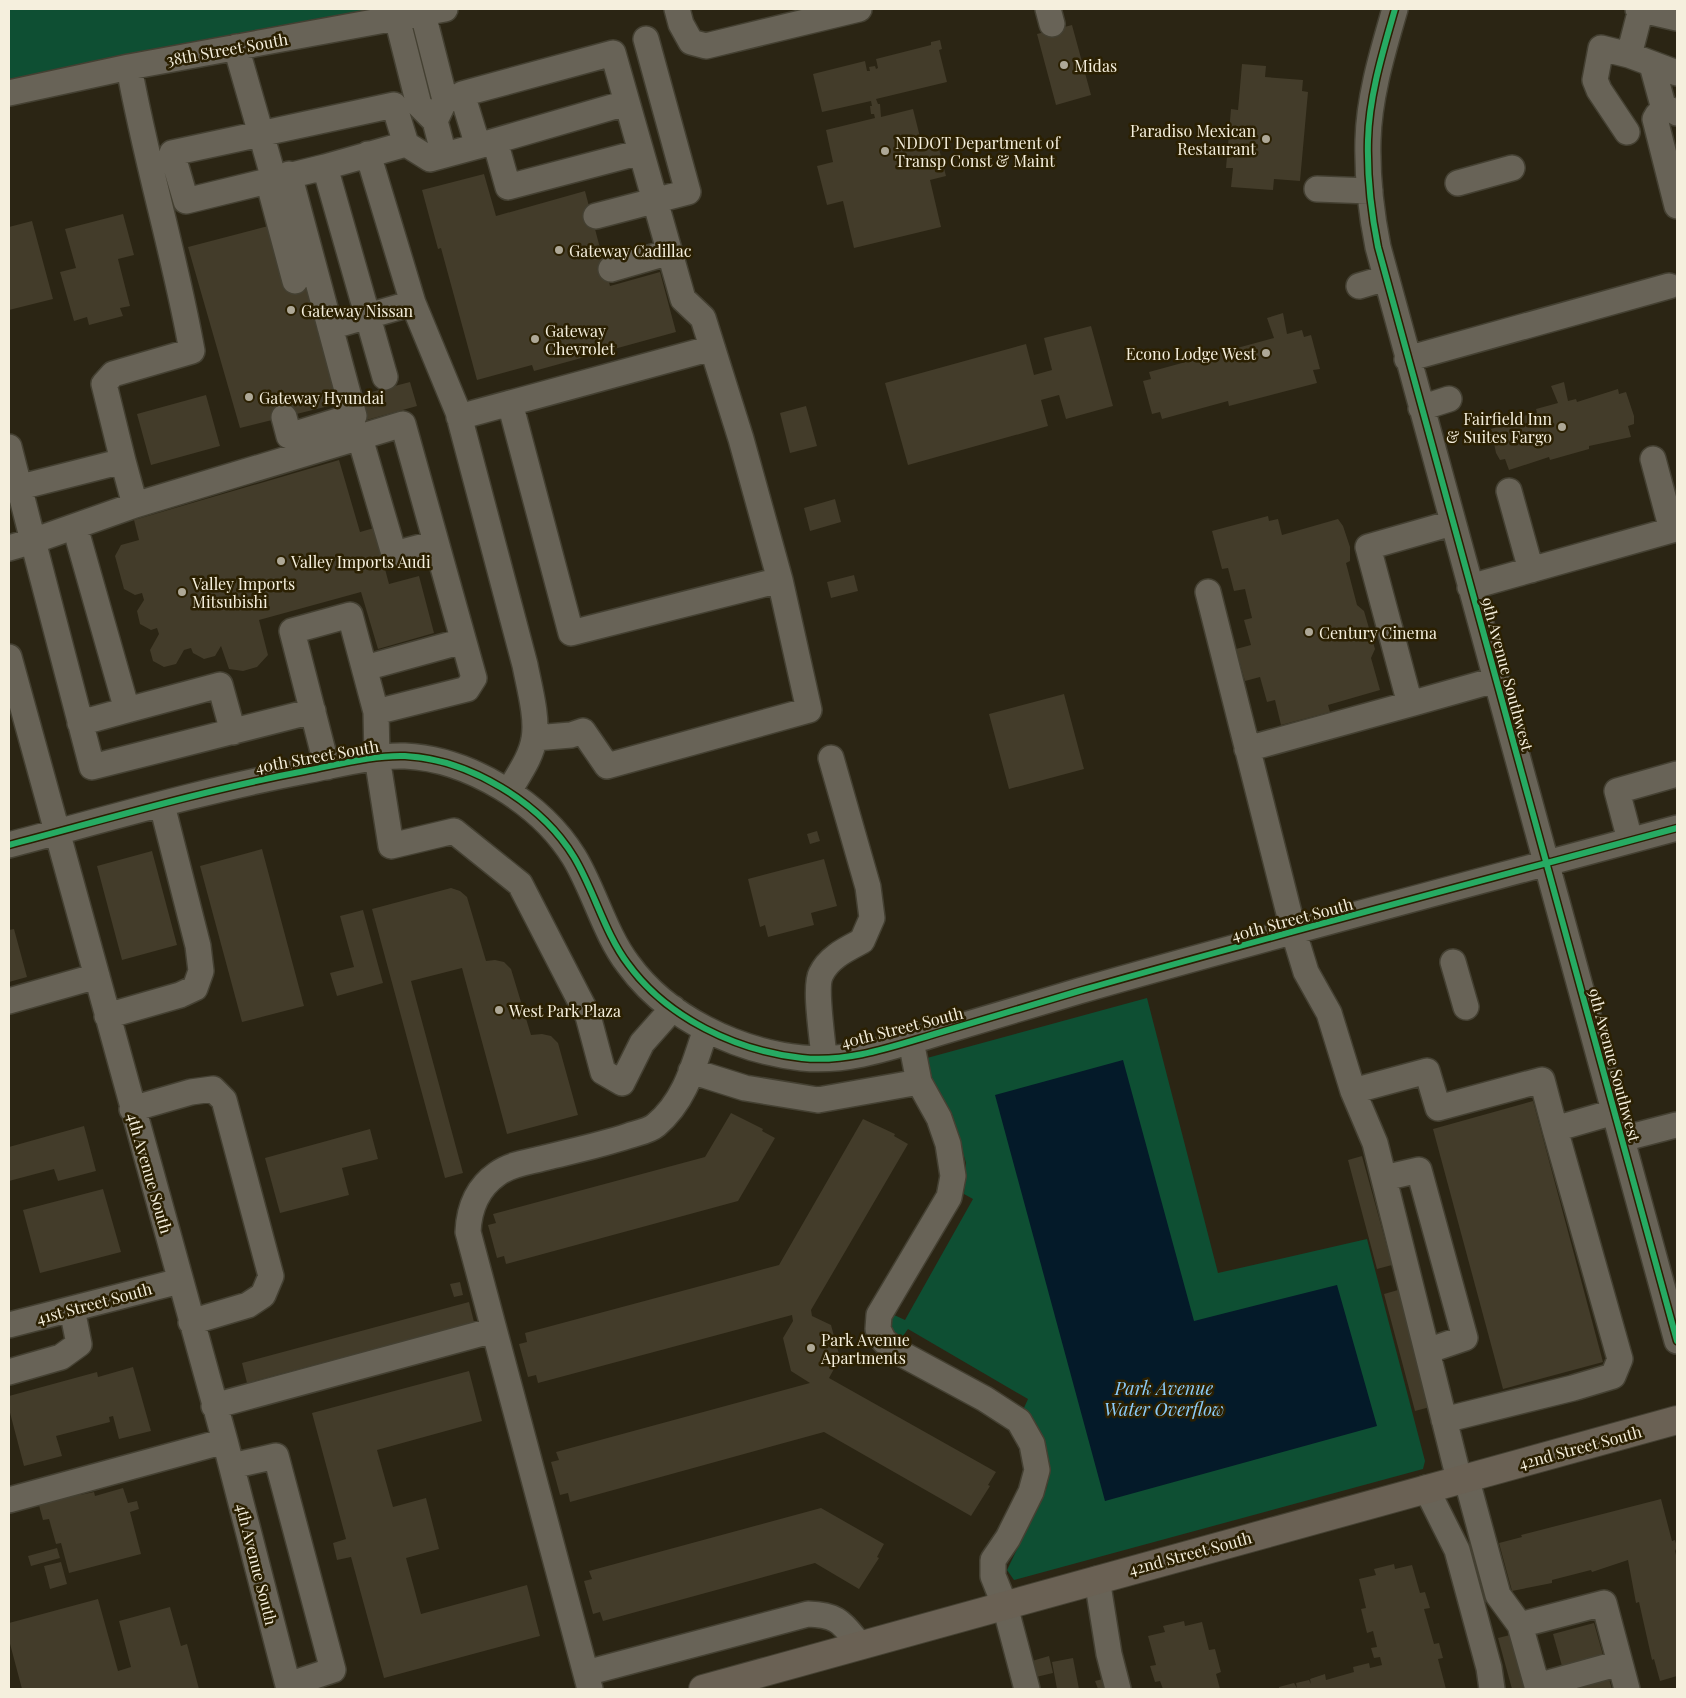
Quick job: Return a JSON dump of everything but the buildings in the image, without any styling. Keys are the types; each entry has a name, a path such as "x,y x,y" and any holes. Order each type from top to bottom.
{"main road":[{"name":"42nd Street South","path":"703,1689 1677,1420"}],"street":[{"path":"677,9 681,24 691,42 706,46 860,9"},
{"name":"9th Avenue Southwest","path":"1396,9 1373,100 1368,138 1370,191 1378,247 1407,359 1677,1341"},
{"path":"1629,55 1640,9 1677,18"},
{"path":"434,11 445,100 435,122"},
{"name":"38th Street South","path":"9,93 129,67 434,11"},
{"path":"397,18 419,105 435,122 444,155"},
{"path":"596,216 688,192 646,39"},
{"path":"236,47 260,133 330,327 354,416 289,436 284,417"},
{"path":"1627,132 1599,90 1595,80 1601,48 1629,55 1677,73"},
{"path":"535,738 571,735 583,731 607,766 809,710 780,580 741,439 703,318 683,299 613,53 462,94 508,187 641,152"},
{"path":"1652,65 1670,111 1659,111 1655,119 1677,206"},
{"path":"129,67 142,136 182,296 192,351 112,374 104,384 135,505"},
{"path":"406,144 325,167 186,201 172,154 260,133 394,105 406,144 430,159 626,103"},
{"path":"368,154 413,303 459,416 525,665 532,699 535,738 528,759 509,791"},
{"path":"325,167 385,377"},
{"path":"1458,183 1512,168"},
{"path":"277,178 294,281"},
{"path":"1317,189 1370,191"},
{"path":"612,269 670,252"},
{"path":"1359,286 1386,278"},
{"path":"1407,359 1669,286"},
{"path":"330,327 413,303"},
{"path":"459,416 712,348"},
{"path":"1421,408 1449,399"},
{"path":"510,403 571,633 780,580"},
{"path":"9,548 135,505 403,424 474,678 467,689 376,712"},
{"path":"360,438 394,554 436,543"},
{"path":"9,447 14,489 33,541 92,767 313,711"},
{"path":"1470,587 1672,530 1653,459"},
{"path":"14,489 123,462"},
{"path":"1509,491 1531,570"},
{"path":"1410,704 1368,547 1452,523"},
{"path":"75,527 127,710"},
{"path":"1208,592 1294,932 1306,972 1330,1013 1353,1091 1375,1142 1444,1420 1498,1595 1520,1625 1538,1687 1620,1663"},
{"path":"327,767 292,631 350,615 376,712 377,758 391,846 454,831 520,884 588,1016 603,1072 622,1083 642,1043 673,1008"},
{"path":"365,668 463,641"},
{"name":"4th Avenue South","path":"9,657 132,1109 232,1466 289,1687"},
{"path":"1247,749 1495,680"},
{"path":"80,723 220,686 233,732"},
{"name":"40th Street South","path":"9,845 250,782 377,758 406,756 440,761 509,791 556,833 567,848 626,962 657,998 706,1029 756,1049 805,1059 852,1057 1080,991 1677,828"},
{"path":"824,1058 819,1003 820,974 839,953 862,941 872,918 868,887 831,758"},
{"path":"1630,840 1617,791 1677,774"},
{"path":"107,1016 180,995 195,988 201,972 198,946 162,805"},
{"path":"1453,962 1466,1007"},
{"path":"9,1001 96,976"},
{"path":"706,1029 683,1095 668,1115 654,1127 615,1140 520,1164 498,1172 484,1186 474,1200 468,1232 588,1681 808,1614 823,1614 836,1618 861,1646"},
{"path":"912,1041 919,1082 939,1118 948,1144 953,1176 949,1197 883,1306 879,1315 878,1330 884,1341 900,1353 984,1399 1018,1421 1032,1444 1037,1470 1032,1492 1008,1538 993,1560 993,1576 1005,1606 1027,1689"},
{"path":"691,1071 745,1088 818,1100 919,1082"},
{"path":"1353,1091 1428,1071 1438,1108 1542,1080 1620,1359 1612,1376 1444,1420"},
{"path":"132,1109 191,1092 213,1089 224,1100 270,1276 263,1296 248,1305 191,1322"},
{"path":"1555,1129 1614,1112"},
{"path":"1622,1139 1676,1125"},
{"path":"1384,1178 1419,1170 1465,1338 1427,1351"},
{"name":"41st Street South","path":"9,1326 180,1281"},
{"path":"9,1372 61,1357 79,1344 72,1309"},
{"path":"214,1406 494,1330"},
{"path":"9,1500 225,1441"},
{"path":"232,1466 276,1456 333,1670 289,1687"},
{"path":"1426,1488 1457,1550 1489,1668 1492,1689"},
{"path":"1097,1579 1109,1654 1118,1689"},
{"path":"1520,1625 1604,1603 1627,1689"}],"green space":[{"path":"9,9 375,9 9,82"},
{"path":"1147,998 1218,1273 1367,1239 1425,1461 1423,1469 1014,1580 1007,1570 1047,1487 1049,1470 1037,1425 1023,1410 1028,1399 908,1329 900,1340 893,1336 890,1324 892,1314 905,1320 973,1199 964,1194 966,1163 952,1114 931,1086 927,1058"}],"water":[{"name":"Park Avenue Water Overflow","path":"1123,1060 1194,1321 1337,1285 1377,1426 1105,1501 995,1095"}],"cycle path":[{"path":"1395,9 1377,74 1369,123 1369,180 1371,207 1378,247 1677,1341"},
{"path":"9,845 230,787 355,761 405,756 454,765 501,787 523,802 560,837 574,857 588,883 606,926 620,952 644,983 662,1000 683,1016 705,1029 729,1039 777,1054 819,1059 854,1056 888,1048 1154,970 1677,828"}],"place":[{"name":"Midas","path":"1064,65"},
{"name":"Paradiso Mexican Restaurant","path":"1266,139"},
{"name":"NDDOT Department of Transp Const & Maint","path":"885,151"},
{"name":"Gateway Cadillac","path":"559,250"},
{"name":"Gateway Nissan","path":"291,310"},
{"name":"Gateway Chevrolet","path":"535,339"},
{"name":"Econo Lodge West","path":"1266,353"},
{"name":"Gateway Hyundai","path":"249,397"},
{"name":"Fairfield Inn & Suites Fargo","path":"1562,427"},
{"name":"Valley Imports Audi","path":"281,561"},
{"name":"Valley Imports Mitsubishi","path":"182,592"},
{"name":"Century Cinema","path":"1309,632"},
{"name":"West Park Plaza","path":"499,1010"},
{"name":"Park Avenue Apartments","path":"811,1348"}]}
